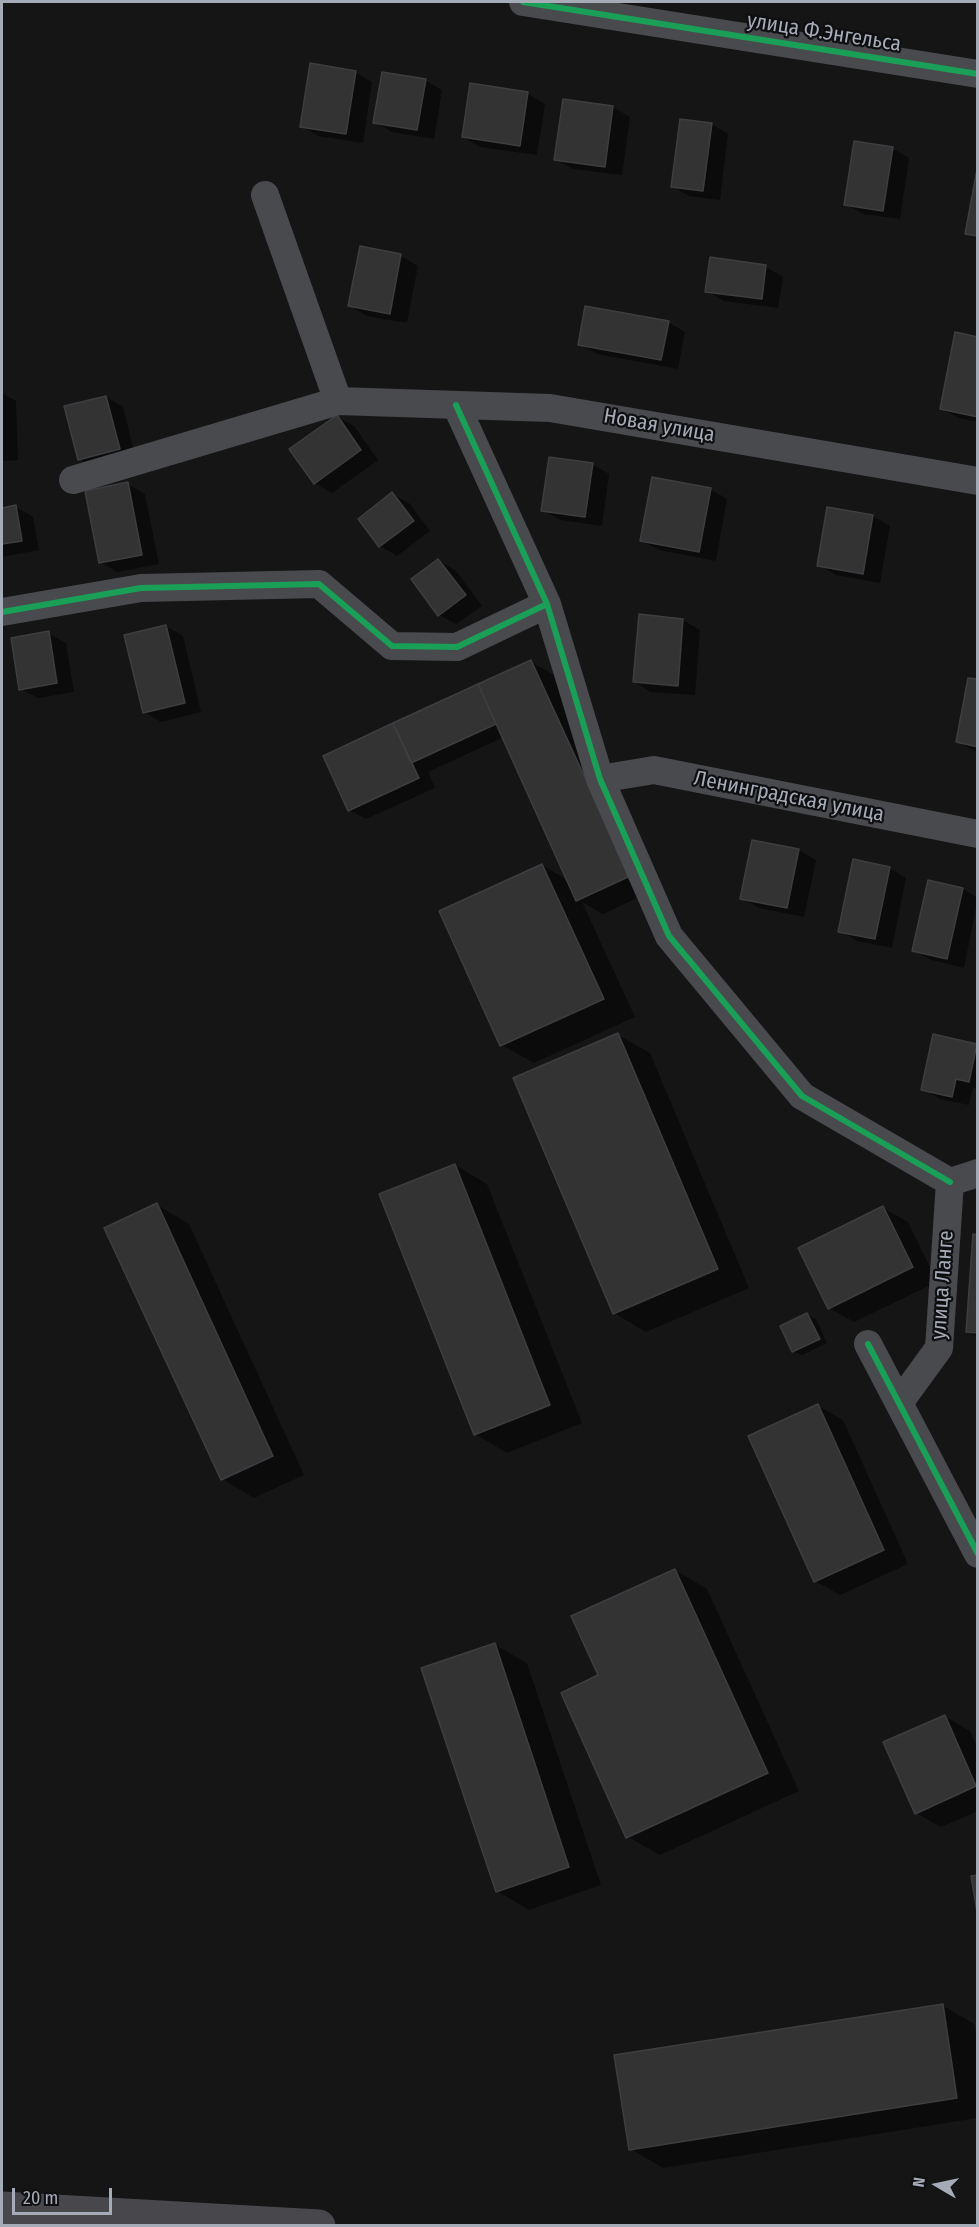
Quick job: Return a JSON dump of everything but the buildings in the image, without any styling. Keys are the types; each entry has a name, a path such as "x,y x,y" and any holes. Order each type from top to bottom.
{"main road":[{"path":"2,2208 319,2226"}],"street":[{"name":"улица Ф.Энгельса","path":"523,2 978,74"},
{"path":"265,195 338,400"},
{"name":"Новая улица","path":"73,480 338,400 550,408 978,481"},
{"path":"456,405 547,604 600,779 669,936 802,1096 950,1182 978,1173"},
{"path":"2,612 141,588 319,585 392,646 457,647 547,604"},
{"name":"Ленинградская улица","path":"600,779 654,770 978,834"},
{"name":"улица Ланге","path":"899,1403 939,1348 950,1182"},
{"path":"868,1344 978,1554"}],"cycle path":[{"path":"523,2 978,74"},
{"path":"456,405 547,604 600,779 669,936 802,1096 950,1182"},
{"path":"2,612 141,588 319,584 392,646 457,647 547,604"},
{"path":"868,1344 978,1554"}]}
